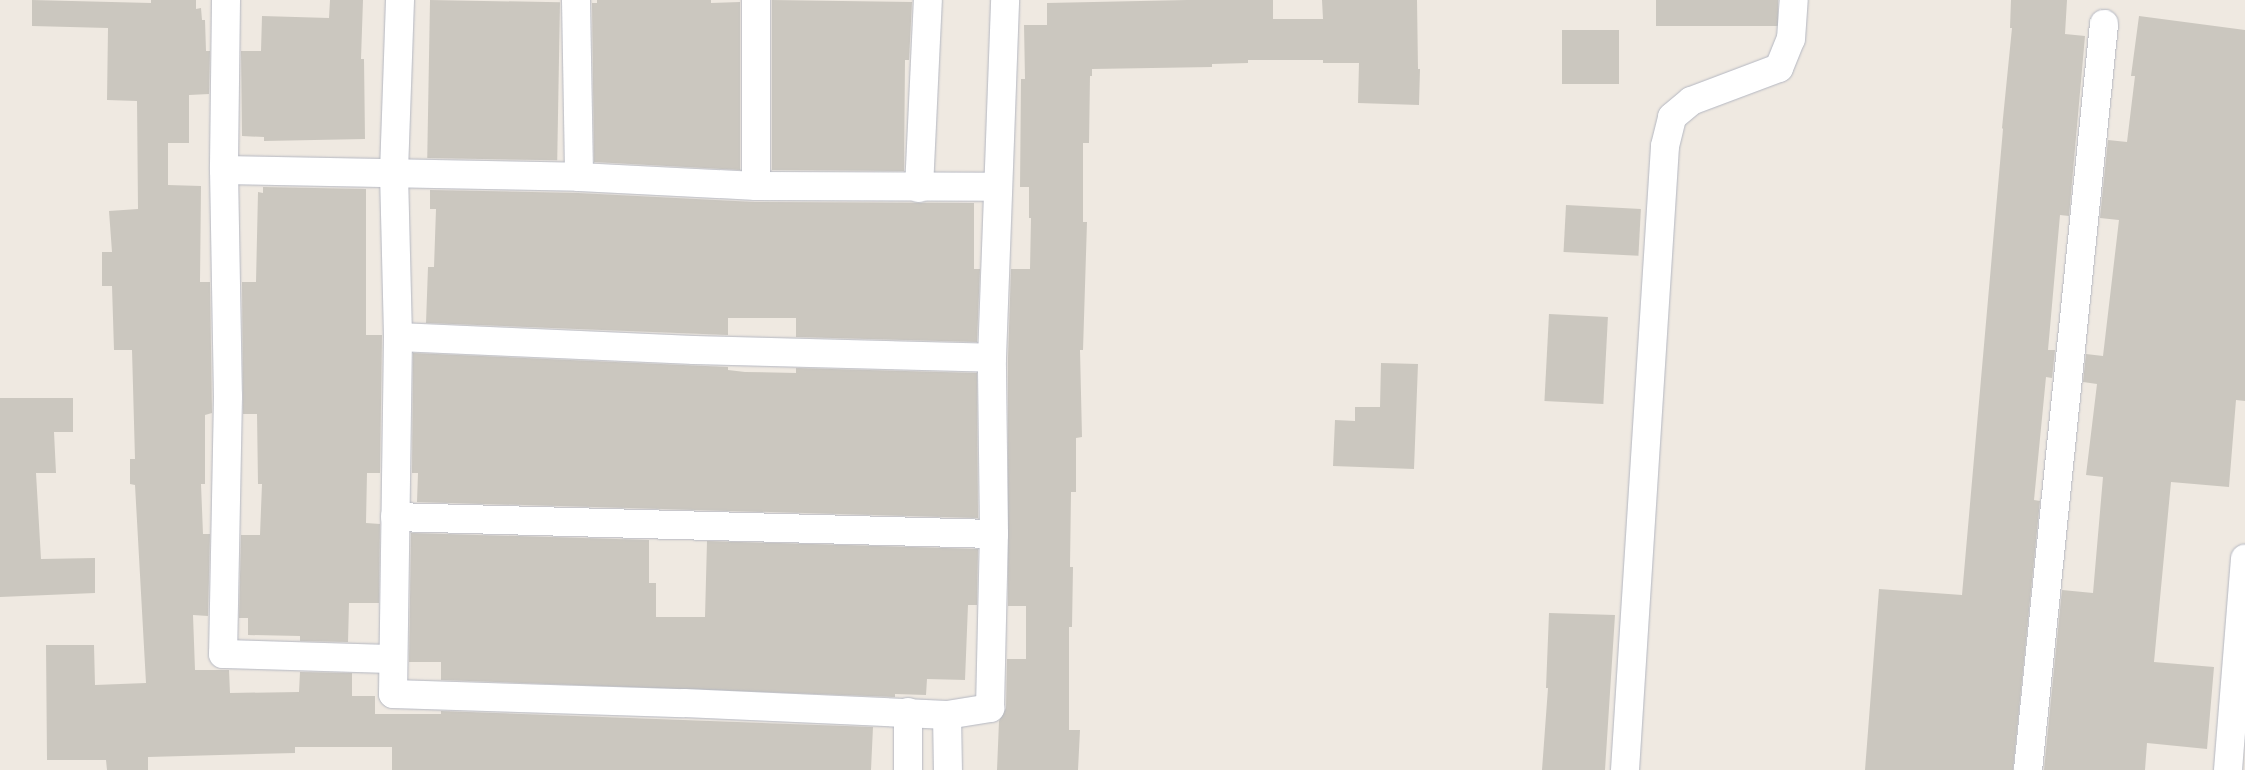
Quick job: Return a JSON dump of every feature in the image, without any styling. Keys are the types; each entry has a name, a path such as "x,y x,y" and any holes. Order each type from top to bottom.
{"street":[{"path":"226,0 224,170 228,396 223,654 392,659"},
{"path":"400,0 394,173 398,337 393,694 908,712 947,715 990,708 994,534 992,358 1005,0"},
{"path":"576,0 579,177"},
{"path":"756,0 756,186"},
{"path":"920,188 928,0"},
{"path":"1625,770 1665,146 1672,117 1691,102 1779,68 1791,38 1794,0"},
{"path":"2028,770 2104,24"},
{"path":"224,170 579,177 756,186 997,187"},
{"path":"398,337 694,350 992,358"},
{"path":"395,517 994,534"},
{"path":"2228,770 2245,559"},
{"path":"908,712 908,770"},
{"path":"947,715 948,770"}],"building":[{"path":"32,0 151,3 151,0 196,0 196,9 201,8 202,20 205,20 206,51 210,51 209,94 189,95 189,143 168,143 168,185 201,186 200,282 210,282 212,413 205,415 205,484 201,484 203,534 210,534 208,616 193,615 195,670 229,670 230,693 299,692 300,672 352,673 352,696 375,696 375,714 441,714 441,711 873,727 871,770 392,770 392,747 295,747 295,753 148,757 148,770 107,770 106,760 47,760 46,645 94,645 95,685 146,683 135,485 130,484 130,459 135,459 132,350 114,350 112,286 102,286 102,252 112,252 109,211 138,209 137,101 107,100 108,28 32,26"},
{"path":"330,0 363,0 361,59 364,59 365,139 264,141 264,137 242,136 241,51 261,51 262,16 329,18"},
{"path":"430,0 560,2 557,160 427,158"},
{"path":"597,0 711,0 711,3 740,2 740,170 594,162 592,3 597,3"},
{"path":"772,0 912,2 909,60 905,60 904,171 772,170"},
{"path":"1273,0 1273,19 1323,19 1322,0 1417,0 1418,69 1420,69 1419,105 1358,103 1359,63 1323,63 1323,60 1248,60 1248,63 1212,64 1212,67 1092,69 1092,76 1090,76 1089,143 1083,143 1083,222 1087,222 1083,350 1080,350 1082,437 1076,438 1076,492 1071,492 1070,567 1073,567 1072,627 1069,627 1069,730 1080,730 1078,770 997,770 999,721 1006,708 1007,659 1026,659 1026,606 1008,606 1008,358 1011,269 1030,269 1031,218 1029,218 1029,187 1020,187 1021,79 1025,79 1024,25 1047,25 1047,3"},
{"path":"1656,0 1778,0 1778,26 1656,26"},
{"path":"2011,0 2067,0 2065,34 2085,36 2069,216 2060,215 2048,350 2055,350 2052,378 2046,377 2034,500 2040,501 2013,770 1865,770 1879,589 1962,595 2012,28 2010,28"},
{"path":"2139,16 2245,30 2245,401 2236,400 2229,487 2171,482 2154,662 2214,667 2207,749 2147,743 2145,770 2044,770 2062,590 2093,593 2103,477 2086,475 2097,384 2083,382 2086,354 2103,356 2119,220 2100,218 2108,140 2127,142 2135,76 2131,76"},
{"path":"1562,30 1619,30 1619,84 1562,84"},
{"path":"263,187 366,189 366,335 382,335 380,473 367,473 366,523 380,524 379,603 349,603 348,642 300,641 300,636 248,635 248,618 239,618 241,535 260,535 262,484 258,484 257,414 243,414 242,282 256,282 258,192 263,193"},
{"path":"430,190 578,193 755,202 974,203 974,269 980,269 977,342 796,337 796,318 728,318 728,335 426,323 428,267 434,267 436,209 430,209"},
{"path":"1566,205 1641,209 1638,256 1564,252"},
{"path":"1549,314 1608,317 1603,404 1544,401"},
{"path":"413,353 728,367 728,370 745,372 796,373 796,368 977,373 978,518 417,502 418,473 412,473"},
{"path":"1381,363 1418,364 1414,469 1333,466 1335,420 1355,421 1355,407 1380,407"},
{"path":"0,398 73,398 73,432 54,432 56,473 36,473 41,559 95,558 95,593 0,597"},
{"path":"411,533 649,540 649,583 656,583 656,617 705,617 707,541 978,549 977,605 968,605 965,680 927,679 926,695 895,694 895,697 441,680 441,662 409,662"},
{"path":"1549,613 1615,615 1605,770 1542,770 1548,688 1546,688"}]}
